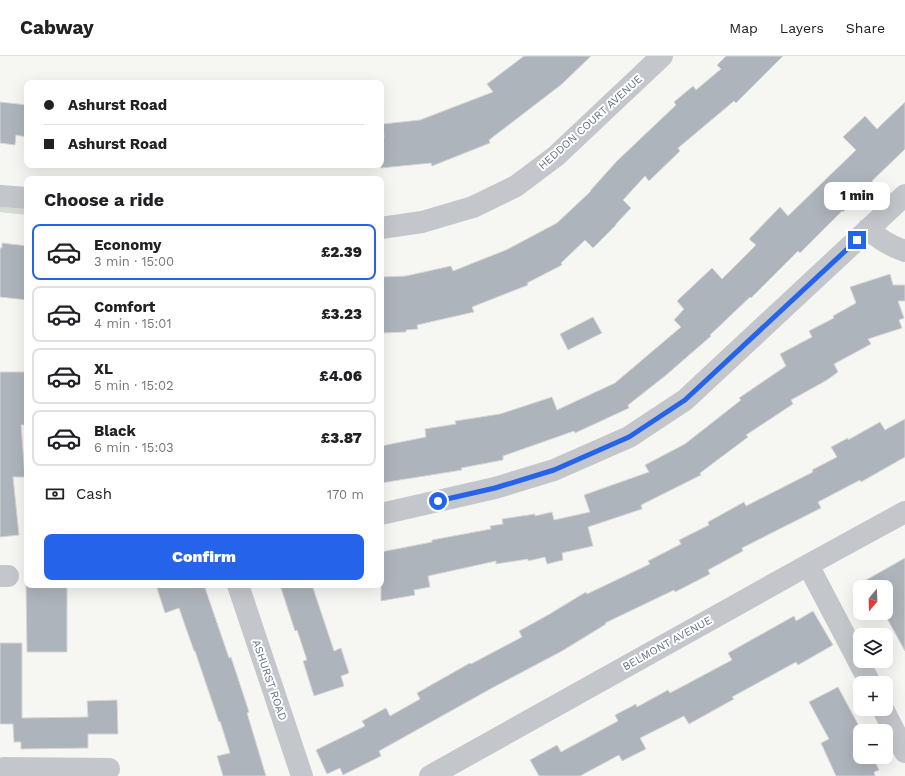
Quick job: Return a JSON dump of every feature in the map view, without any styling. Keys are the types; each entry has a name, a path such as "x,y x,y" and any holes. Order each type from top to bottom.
{"street":[{"name":"HEDDON COURT AVENUE","path":"384,228 422,222 472,207 516,186 556,156 662,56"},
{"path":"384,513 495,488 532,477 554,470 629,437 685,400 905,194"},
{"path":"0,196 24,198"},
{"path":"868,229 891,247 905,251"},
{"name":"BELMONT AVENUE","path":"430,776 905,512"},
{"path":"808,565 866,676"},
{"name":"ASHURST ROAD","path":"239,588 302,776"},
{"path":"887,716 905,752"},
{"path":"0,770 3,768 109,770"}],"shaded area":[{"path":"0,207 24,209 24,215 0,212"}],"building":[{"path":"524,56 591,56 562,84 489,140 490,143 432,166 431,163 384,168 384,124 420,120 493,92 487,84"},
{"path":"726,56 783,56 736,103 734,101 678,148 680,151 649,181 645,176 623,200 631,208 593,248 585,240 561,263 562,265 527,283 528,285 472,307 474,312 417,325 418,329 406,330 406,332 384,333 384,277 406,276 451,266 453,271 506,250 557,223 591,191 617,161 676,105 674,102 693,86 696,90 721,69 717,65"},
{"path":"0,102 24,105 24,136 16,135 15,145 0,143"},
{"path":"905,102 905,149 872,181 875,184 843,212 842,211 800,253 798,251 751,298 750,297 710,335 711,336 665,376 628,405 629,408 575,433 574,431 503,456 503,460 461,468 462,470 384,483 384,445 426,437 425,429 456,424 455,421 500,414 552,397 557,410 615,383 681,327 674,320 684,309 677,301 712,268 722,279 756,245 749,239 780,207 788,216 856,150 843,137 865,116 877,129"},
{"path":"2,243 24,246 24,300 0,297 0,248 2,248"},
{"path":"890,274 893,285 905,285 905,301 898,301 904,318 899,320 902,328 868,339 871,344 834,364 838,372 827,380 791,400 793,404 746,435 748,437 700,473 701,475 641,505 642,509 588,527 593,546 562,553 563,560 547,564 545,557 528,561 528,559 496,564 496,561 428,576 430,587 414,590 415,595 381,601 381,588 384,588 384,551 432,542 432,540 491,529 490,526 503,524 502,519 535,514 535,516 552,512 554,520 590,512 584,495 649,472 645,465 685,444 741,400 739,398 786,366 780,354 812,337 809,331 834,318 833,316 856,303 850,287"},
{"path":"593,317 602,333 568,350 560,334"},
{"path":"0,372 24,372 24,425 21,425 24,477 13,477 19,535 0,537"},
{"path":"905,419 905,457 861,482 860,480 818,502 821,508 742,548 743,551 708,570 710,574 675,592 674,590 605,623 606,624 562,651 379,751 381,756 343,775 340,768 327,774 316,750 365,726 362,721 386,708 390,716 420,699 417,693 470,663 471,664 522,637 519,631 586,592 587,594 650,564 648,561 681,544 679,540 709,525 708,522 744,502 746,506 813,472 812,470 837,457 831,447 848,438 848,440 880,422 885,430"},
{"path":"905,558 905,651 888,620 893,620 893,580 866,580"},
{"path":"26,588 67,588 67,652 27,652"},
{"path":"157,588 205,588 229,658 231,657 249,712 247,713 266,776 223,776 217,756 230,753 220,721 219,722 179,608 165,613"},
{"path":"281,588 313,588 334,651 341,648 349,673 341,676 344,686 314,696 303,661 307,660 297,630 295,631"},
{"path":"813,611 833,645 798,665 796,662 732,697 734,699 689,724 684,716 640,738 646,749 622,761 619,755 580,776 539,776 530,760 557,745 561,752 618,721 615,715 636,704 637,707 668,690 670,693 732,660 728,653 794,616 796,621"},
{"path":"0,643 22,643 22,718 88,717 87,701 117,700 118,734 88,734 88,748 21,749 21,742 14,742 13,724 0,724"},
{"path":"838,687 858,724 853,724 853,764 876,764 879,770 874,772 875,776 836,776 821,743 829,739 809,702"}],"route":[{"path":"438,501 495,488 554,470 629,437 685,400 857,240"}]}
